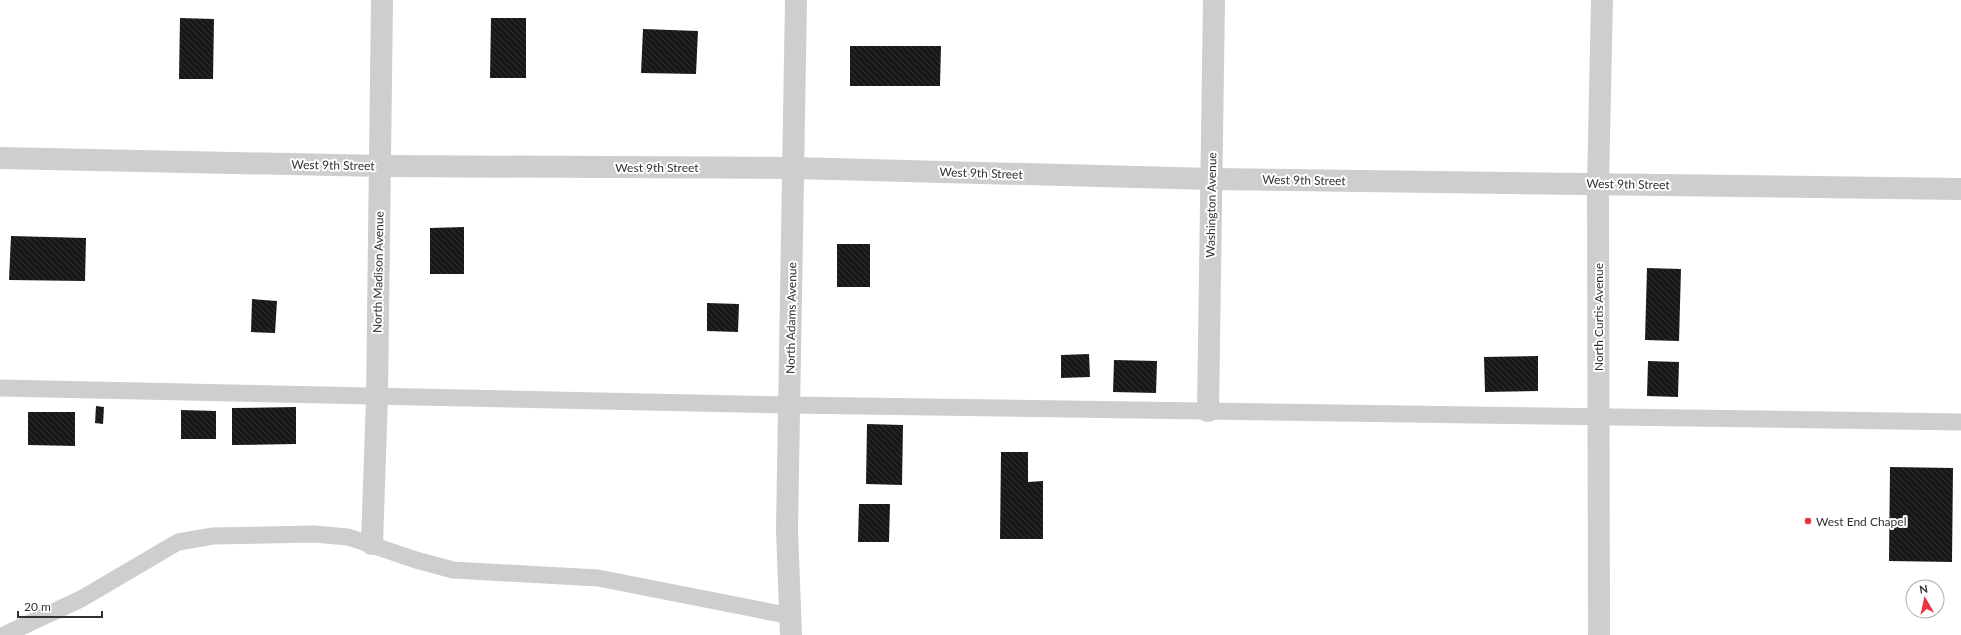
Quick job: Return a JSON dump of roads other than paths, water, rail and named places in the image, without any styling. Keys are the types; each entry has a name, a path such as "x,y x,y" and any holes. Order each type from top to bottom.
{"street":[{"name":"North Madison Avenue","path":"372,544 376,397 382,0"},
{"name":"North Adams Avenue","path":"791,626 787,530 796,0"},
{"name":"Washington Avenue","path":"1208,411 1214,0"},
{"name":"North Curtis Avenue","path":"1599,635 1598,184 1602,0"},
{"name":"West 9th Street","path":"0,158 380,166 794,168 1211,179 1961,189"}],"lane":[{"path":"0,388 790,405 1961,422"},
{"path":"4,635 81,599 178,542 213,536 314,534 348,537 416,560 453,570 598,578 791,626"}],"place":[{"name":"West End Chapel","path":"1808,521"}]}
